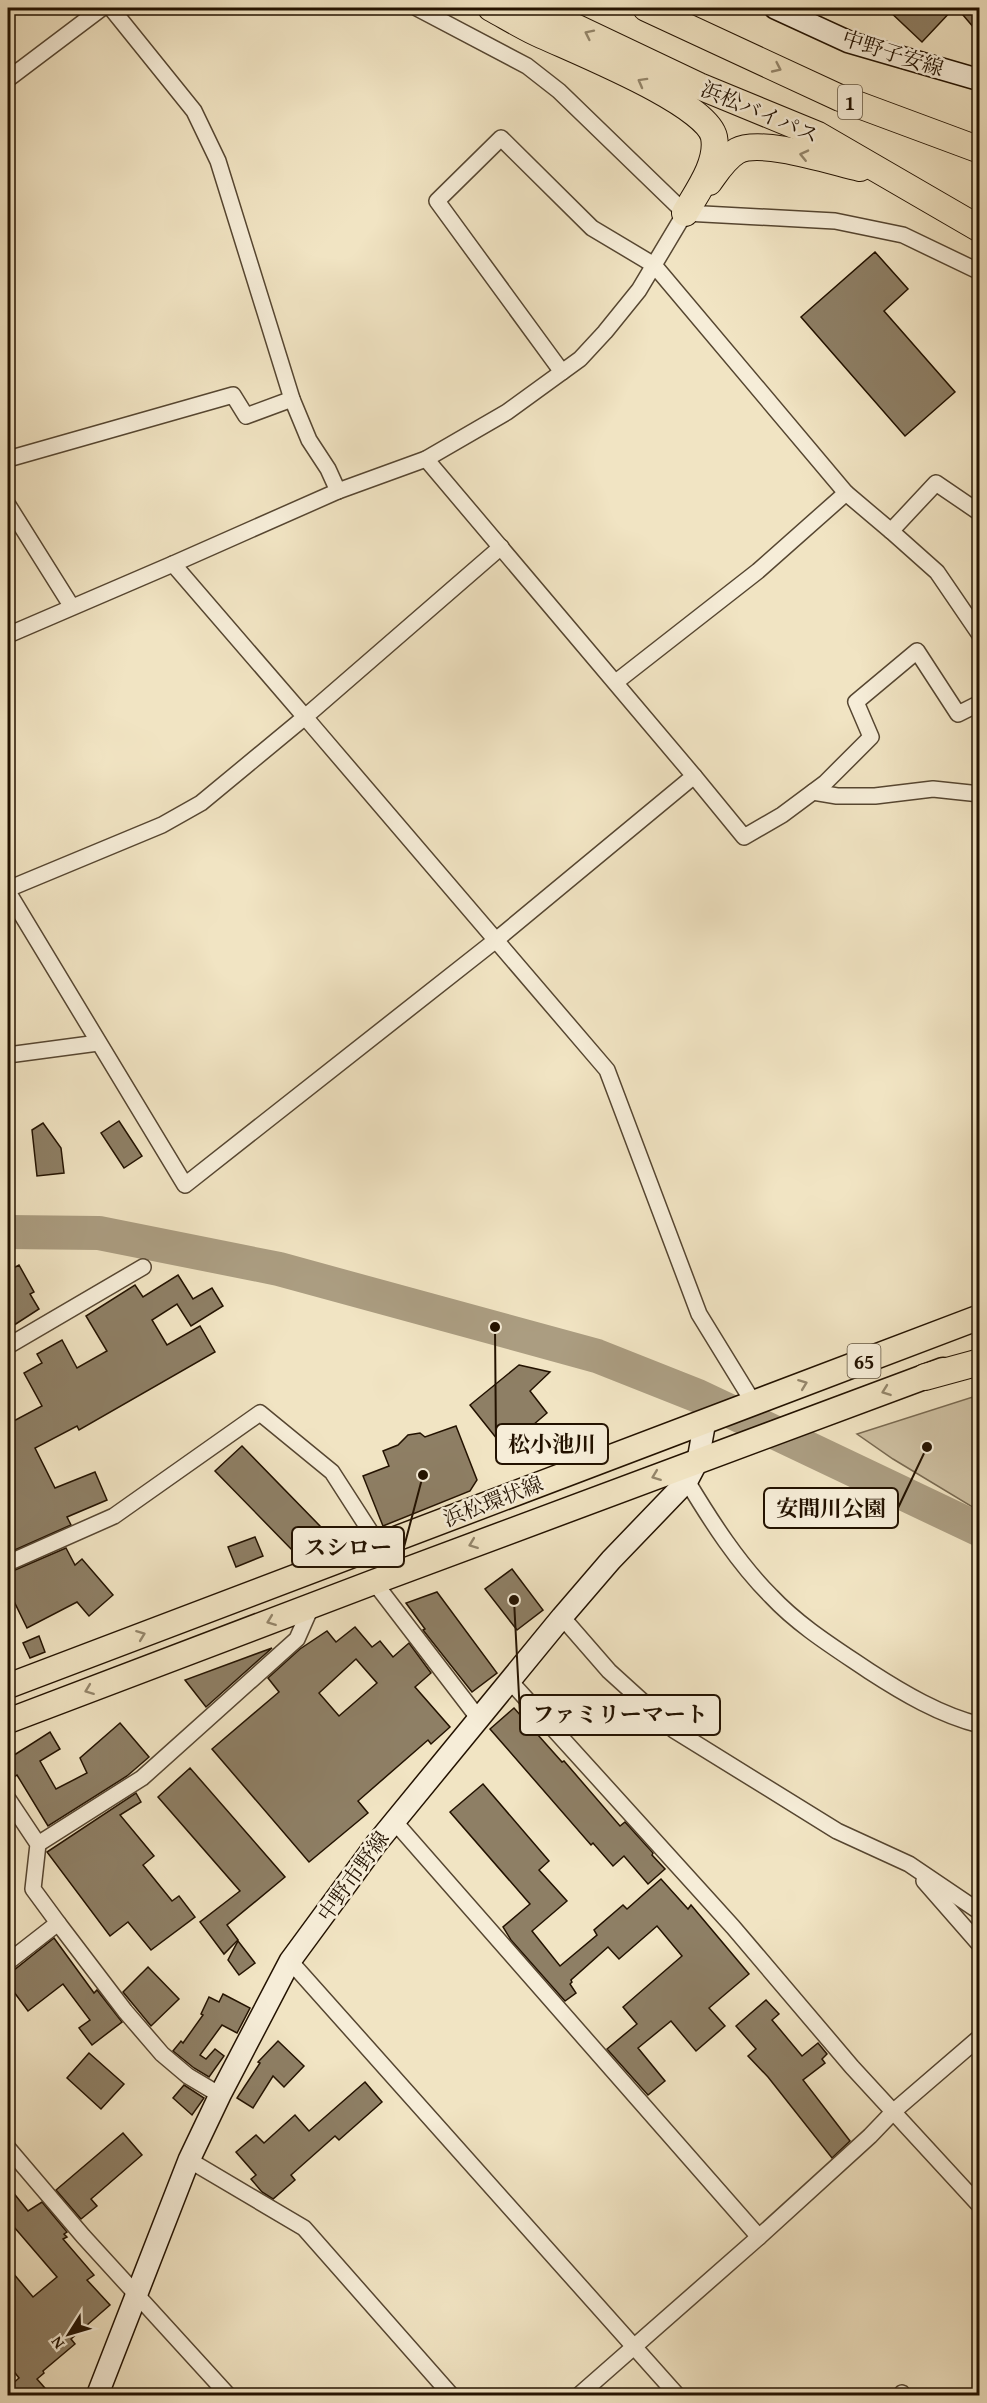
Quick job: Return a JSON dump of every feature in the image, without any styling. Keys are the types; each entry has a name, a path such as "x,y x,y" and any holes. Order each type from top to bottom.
{"highway":[{"path":"491,8 531,30 633,77 692,112 708,125 714,136 714,152 707,173 686,213"},
{"name":"浜松バイパス","path":"535,8 699,86 818,135 980,229"},
{"name":"1","path":"646,8 840,98 980,150"},
{"path":"840,98 980,166"},
{"path":"686,213 720,166 738,151 749,147 761,146 783,150 882,174"},
{"name":"1","path":"882,174 980,210"},
{"path":"925,1377 980,1362"}],"main road":[{"name":"中野子安線","path":"775,8 849,42 980,80"},
{"name":"浜松環状線","path":"8,1686 980,1317"},
{"name":"浜松環状線","path":"8,1721 980,1355"},
{"name":"中野市野線","path":"97,2396 189,2160 290,1961 394,1821 562,1617 611,1560 687,1481 698,1460 705,1421"}],"street":[{"path":"8,79 102,8"},
{"path":"111,8 194,111 219,161 292,399 309,440 328,469 338,491"},
{"path":"417,8 526,66 559,90 686,213 835,221 903,235 980,272"},
{"path":"562,372 437,201 501,138 592,228 654,265 846,493 937,572 980,635"},
{"path":"8,635 338,491 426,459 507,412 580,359 605,333 639,290 686,213"},
{"path":"8,459 233,395 246,416 292,399"},
{"path":"426,459 616,682 744,837 782,815 825,783 871,737 856,702 917,651 958,714 980,703"},
{"path":"891,531 936,483 980,513"},
{"path":"616,682 758,571 846,493"},
{"path":"8,505 72,607"},
{"path":"501,548 305,717 201,803 162,825 8,890 185,1185 496,939 694,776"},
{"path":"173,564 607,1070 699,1314 751,1404"},
{"path":"813,792 837,796 875,796 933,789 980,795"},
{"path":"8,1055 98,1043"},
{"path":"8,1346 143,1267"},
{"path":"8,1563 114,1516 260,1413 332,1472 379,1545"},
{"path":"687,1481 706,1514 771,1596 815,1635 902,1693 963,1721 980,1725"},
{"path":"374,1582 479,1719"},
{"path":"38,1844 142,1778 297,1639 312,1605"},
{"path":"562,1617 609,1671 675,1730 837,1831 909,1864 980,1912"},
{"path":"510,1681 734,1927 852,2067 980,2206"},
{"path":"8,1799 38,1844 33,1889 125,2011 162,2054 188,2076 220,2095"},
{"path":"394,1821 759,2237"},
{"path":"909,1864 980,1945"},
{"path":"8,1962 58,1923"},
{"path":"290,1961 678,2396"},
{"path":"578,2396 633,2345 759,2237 870,2136 894,2111 980,2037"},
{"path":"8,2148 229,2396"},
{"path":"189,2160 304,2228 452,2396"}],"shaded area":[{"path":"979,1395 979,1511 893,1459 857,1434"}],"building":[{"path":"886,8 954,8 922,42"},
{"path":"957,8 980,8 980,35"},
{"path":"875,252 908,289 884,311 955,392 905,436 801,317"},
{"path":"119,1121 142,1156 124,1168 101,1133"},
{"path":"43,1123 61,1148 64,1173 37,1176 32,1130"},
{"path":"19,1265 34,1292 30,1294 39,1309 8,1329 8,1271"},
{"path":"178,1275 193,1299 212,1288 223,1306 191,1326 177,1304 152,1320 167,1345 200,1326 215,1352 79,1430 77,1426 35,1448 55,1488 95,1472 107,1500 67,1517 71,1525 8,1553 8,1424 42,1406 24,1373 42,1363 37,1354 62,1340 77,1368 107,1351 86,1316 135,1285 143,1297"},
{"path":"519,1365 550,1372 530,1391 547,1413 505,1449 470,1405"},
{"path":"456,1426 477,1480 470,1491 383,1526 363,1476 389,1466 383,1451 398,1445 408,1435 420,1433 425,1437"},
{"path":"242,1446 320,1526 294,1552 215,1471"},
{"path":"255,1537 263,1556 236,1567 228,1547"},
{"path":"66,1548 75,1565 82,1559 113,1595 89,1616 77,1602 27,1628 8,1589 8,1573"},
{"path":"512,1569 543,1610 517,1630 485,1589"},
{"path":"437,1592 497,1673 472,1692 423,1630 425,1629 406,1603"},
{"path":"355,1627 372,1647 380,1641 393,1657 409,1643 431,1673 415,1687 450,1727 431,1744 428,1740 358,1801 368,1813 309,1862 212,1749 279,1692 268,1678 300,1649 327,1631 336,1642","holes":["356,1659 377,1683 339,1716 319,1693"]},
{"path":"39,1636 45,1652 30,1658 23,1643"},
{"path":"272,1648 206,1707 185,1680"},
{"path":"514,1708 620,1826 625,1822 653,1853 652,1855 665,1869 648,1884 624,1856 613,1866 593,1843 591,1845 490,1729"},
{"path":"120,1723 149,1757 127,1776 48,1826 17,1775 8,1781 8,1759 50,1732 60,1749 40,1761 56,1789 87,1773 80,1758"},
{"path":"190,1768 285,1877 227,1925 238,1940 224,1954 200,1922 240,1891 158,1797"},
{"path":"483,1784 549,1861 539,1870 567,1901 532,1931 560,1966 597,1935 594,1930 623,1905 627,1909 661,1879 688,1909 691,1905 749,1974 709,2008 725,2026 696,2051 671,2021 638,2048 665,2081 648,2095 607,2049 637,2024 623,2007 682,1956 657,1926 619,1959 608,1947 571,1980 570,1984 576,1993 565,2001 511,1940 503,1927 530,1904 450,1812"},
{"path":"136,1793 141,1802 120,1815 154,1856 143,1865 172,1901 179,1896 195,1917 151,1950 128,1922 110,1936 47,1852"},
{"path":"54,1938 94,1993 97,1990 122,2022 92,2045 79,2028 90,2020 63,1984 28,2011 8,1984 8,1972 14,1970"},
{"path":"238,1941 255,1963 239,1975 228,1960"},
{"path":"148,1967 179,1999 151,2026 123,1992"},
{"path":"223,1994 250,2008 237,2033 222,2025 200,2055 206,2059 215,2049 224,2056 209,2077 173,2051 181,2041 183,2043 203,2015 201,2014 209,1997 219,2002"},
{"path":"766,2000 779,2014 772,2020 802,2056 818,2043 827,2054 822,2059 825,2063 803,2080 850,2141 832,2158 768,2077 748,2056 756,2049 736,2026"},
{"path":"278,2041 304,2066 284,2087 273,2076 253,2108 237,2098 260,2063 258,2062"},
{"path":"89,2053 124,2084 101,2109 67,2078"},
{"path":"365,2082 382,2102 339,2140 335,2136 291,2175 295,2180 273,2199 262,2192 251,2179 256,2175 236,2152 256,2135 264,2143 295,2115 309,2131"},
{"path":"184,2085 204,2098 192,2115 173,2098"},
{"path":"123,2133 142,2155 91,2199 97,2206 81,2219 56,2190"},
{"path":"8,2186 28,2211 42,2202 67,2232 64,2234 67,2237 63,2239 94,2275 87,2280 110,2305 71,2339 75,2344 43,2371 44,2373 37,2379 52,2396 18,2396 10,2386 19,2378 8,2364 8,2267 33,2297 57,2277 8,2220"}],"waterway":[{"path":"8,1232 99,1233 279,1269 597,1356 698,1396 980,1530"}],"place":[{"name":"松小池川","path":"495,1327"},
{"name":"安間川公園","path":"927,1447"},
{"name":"スシロー","path":"423,1475"},
{"name":"ファミリーマート","path":"514,1600"}]}
